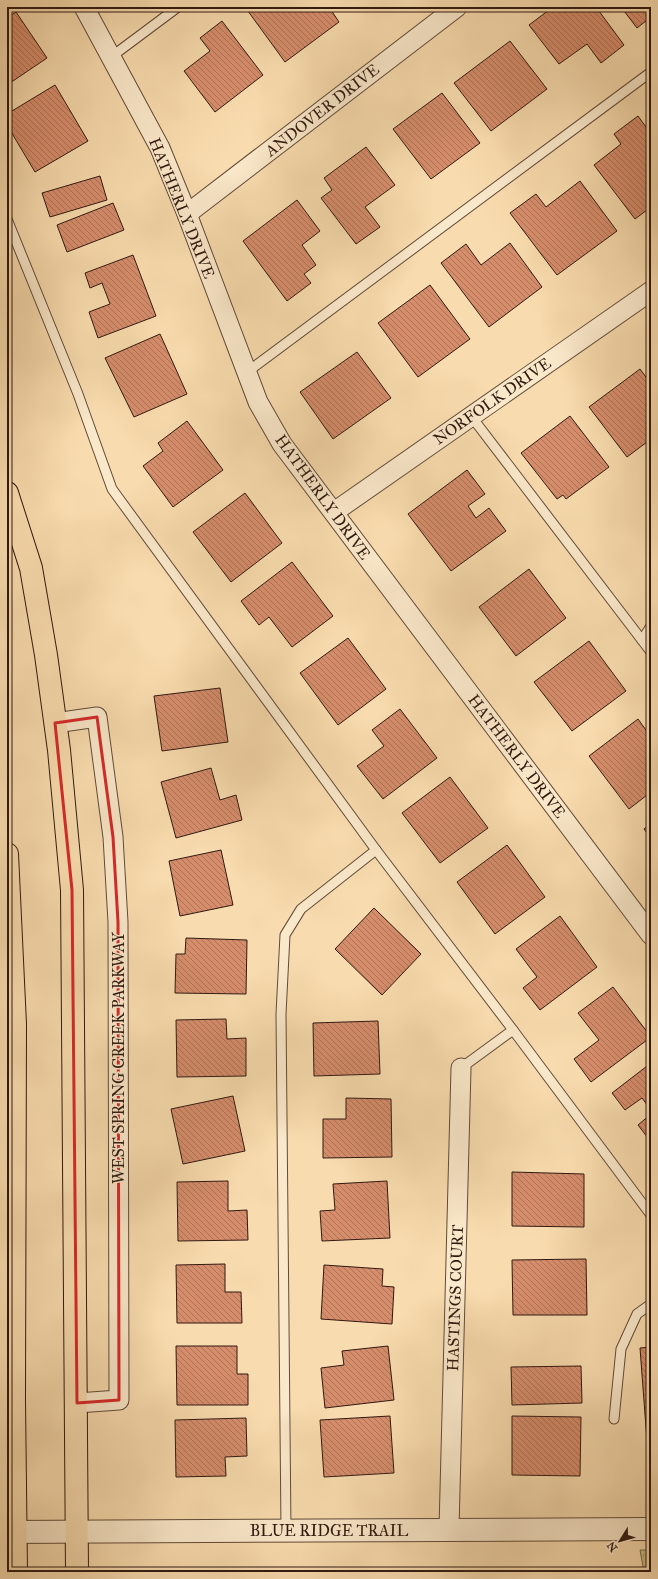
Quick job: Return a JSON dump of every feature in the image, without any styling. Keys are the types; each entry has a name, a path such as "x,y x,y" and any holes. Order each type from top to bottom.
{"main road":[{"path":"7,493 31,568 46,654 55,723 72,890 77,1402 77,1572"},
{"path":"7,854 16,1024 11,1400 11,1533 16,1572"}],"street":[{"name":"HATHERLY DRIVE","path":"84,7 160,148 187,214 258,402 282,444 651,936"},
{"name":"ANDOVER DRIVE","path":"187,214 456,7"},
{"name":"NORFOLK DRIVE","path":"334,512 651,291"},
{"name":"WEST SPRING CREEK PARKWAY","path":"55,723 97,717 113,837 118,922 119,1400 77,1402"},
{"name":"HASTINGS COURT","path":"449,1529 461,1068"},
{"name":"BLUE RIDGE TRAIL","path":"11,1533 286,1530 651,1529"}],"lane":[{"path":"111,57 178,7"},
{"path":"246,372 651,72"},
{"path":"7,219 78,394 112,490 376,850 514,1030 651,1215"},
{"path":"471,416 651,652"},
{"path":"642,640 651,626"},
{"path":"286,1530 281,1014 285,935 301,909 376,850"},
{"path":"461,1068 514,1030"},
{"path":"614,1419 622,1349 637,1314 651,1304"}],"highlighted area":[{"path":"97,717 113,837 118,922 119,1400 77,1403 72,890 55,723"}],"green space":[{"path":"640,1550 651,1550 651,1572 644,1572"}],"building":[{"path":"245,7 329,7 339,22 285,62"},
{"path":"553,7 596,7 624,45 601,63 587,44 559,64 529,25"},
{"path":"621,7 651,7 651,17 637,28"},
{"path":"16,12 47,58 7,85 7,18"},
{"path":"222,21 263,75 215,112 184,71 210,51 200,38"},
{"path":"510,41 547,89 491,131 454,83"},
{"path":"55,85 88,141 35,172 7,125 7,114"},
{"path":"442,93 480,143 431,179 393,129"},
{"path":"638,116 651,134 651,207 635,219 594,165 621,144 614,134"},
{"path":"366,147 395,185 365,207 380,227 356,244 321,198 332,190 324,178"},
{"path":"100,176 107,200 50,217 42,193"},
{"path":"580,181 617,231 557,275 510,213 536,194 546,207"},
{"path":"297,200 320,231 302,245 316,265 304,274 311,283 287,301 243,241"},
{"path":"113,203 124,230 67,252 57,225"},
{"path":"510,243 542,287 489,327 441,263 466,244 481,265"},
{"path":"133,255 156,316 98,338 89,312 110,304 102,283 90,288 85,273"},
{"path":"430,285 470,339 418,377 378,323"},
{"path":"160,334 187,394 134,417 105,358"},
{"path":"357,352 391,398 333,439 300,392"},
{"path":"640,369 651,384 651,439 627,457 589,407"},
{"path":"570,416 609,467 566,499 563,495 557,499 521,453"},
{"path":"187,421 223,470 173,507 143,466 163,451 158,443"},
{"path":"467,470 485,494 468,506 476,518 489,508 506,531 451,571 408,514"},
{"path":"245,493 282,543 231,582 193,532"},
{"path":"292,562 333,616 292,647 269,617 259,625 241,601"},
{"path":"529,569 566,618 516,656 479,607"},
{"path":"348,638 386,689 338,725 300,673"},
{"path":"589,641 626,691 572,731 534,682"},
{"path":"220,688 228,742 162,751 154,696"},
{"path":"400,709 437,758 383,799 357,766 384,746 372,730"},
{"path":"638,719 651,737 651,792 629,809 589,756"},
{"path":"211,768 220,800 236,795 242,820 176,838 161,782"},
{"path":"450,777 488,828 440,863 402,813"},
{"path":"651,823 651,838 644,829"},
{"path":"507,845 545,897 495,934 457,882"},
{"path":"221,850 233,905 180,916 169,861"},
{"path":"374,908 421,954 382,995 335,949"},
{"path":"560,916 597,967 540,1010 523,988 537,977 516,949"},
{"path":"186,938 247,940 246,994 175,993 176,954 185,954"},
{"path":"613,987 651,1037 591,1082 574,1059 599,1040 578,1013"},
{"path":"226,1019 227,1039 246,1038 246,1076 177,1077 176,1020"},
{"path":"378,1021 380,1074 314,1076 313,1023"},
{"path":"651,1063 651,1110 642,1098 625,1110 612,1093"},
{"path":"233,1096 245,1151 183,1164 171,1109"},
{"path":"346,1098 391,1099 392,1157 323,1158 323,1119 346,1119"},
{"path":"651,1114 651,1142 638,1125"},
{"path":"512,1172 584,1174 584,1227 512,1226"},
{"path":"228,1181 228,1211 247,1210 248,1240 178,1241 177,1182"},
{"path":"387,1181 390,1238 322,1241 320,1211 335,1210 333,1184"},
{"path":"586,1259 587,1315 513,1315 512,1260"},
{"path":"225,1264 225,1292 241,1292 242,1323 177,1323 176,1265"},
{"path":"324,1265 383,1269 382,1286 394,1287 392,1324 321,1319"},
{"path":"176,1346 237,1346 237,1374 248,1374 248,1405 177,1405"},
{"path":"388,1346 394,1400 325,1408 321,1368 344,1365 342,1351"},
{"path":"651,1347 651,1441 647,1441 640,1348"},
{"path":"581,1366 582,1403 512,1405 511,1367"},
{"path":"390,1416 394,1473 324,1477 320,1420"},
{"path":"512,1416 581,1417 580,1476 512,1475"},
{"path":"246,1418 247,1456 225,1457 226,1476 176,1477 175,1420"}]}
